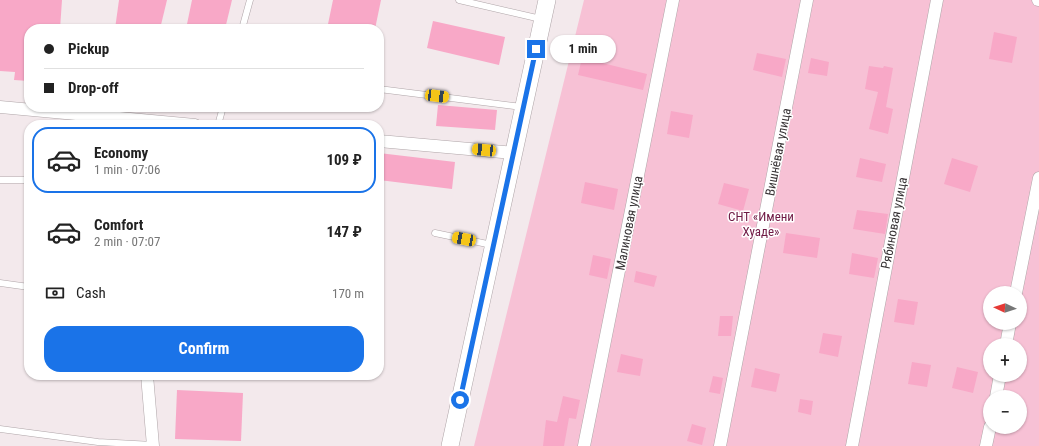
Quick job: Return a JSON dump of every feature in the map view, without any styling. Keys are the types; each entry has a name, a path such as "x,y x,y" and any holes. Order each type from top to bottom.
{"street":[{"path":"450,446 547,0"},
{"name":"Малиновая улица","path":"584,446 673,0"},
{"name":"Вишнёвая улица","path":"720,446 807,0"},
{"name":"Рябиновая улица","path":"852,446 937,0"},
{"path":"0,107 24,110"},
{"path":"42,112 109,120"},
{"path":"384,141 514,153"},
{"path":"1017,286 1039,178"},
{"path":"147,380 153,446"},
{"path":"986,446 989,434"}],"lane":[{"path":"243,24 250,0"},
{"path":"459,0 543,20"},
{"path":"384,90 524,108"},
{"path":"0,180 24,180"},
{"path":"435,233 494,245"},
{"path":"0,283 24,286"},
{"path":"0,428 98,442 153,446"}],"green space":[{"name":"СНТ «Имени Хуаде»","path":"584,0 1039,0 1039,446 474,446"}],"building":[{"path":"0,0 62,0 60,24 24,24 24,81 14,80 15,72 0,71"},
{"path":"119,0 167,0 161,24 116,24"},
{"path":"192,0 232,0 226,24 187,24"},
{"path":"333,0 381,0 376,24 328,24"},
{"path":"433,21 505,37 499,65 427,48"},
{"path":"994,32 1017,37 1012,63 989,59"},
{"path":"757,53 786,59 782,77 753,70"},
{"path":"582,58 647,74 643,90 578,75"},
{"path":"811,58 829,62 827,76 808,73"},
{"path":"869,66 883,68 884,66 893,68 886,107 893,109 888,134 869,129 878,92 865,89"},
{"path":"438,105 497,110 495,130 436,126"},
{"path":"671,111 693,115 689,138 667,134"},
{"path":"384,154 455,162 452,189 384,181"},
{"path":"860,158 886,164 882,182 856,177"},
{"path":"952,158 978,166 970,192 944,184"},
{"path":"585,182 618,189 614,210 581,203"},
{"path":"724,183 749,189 743,211 718,204"},
{"path":"857,210 888,214 885,234 853,229"},
{"path":"786,233 820,238 817,258 783,253"},
{"path":"852,253 878,258 874,278 849,274"},
{"path":"593,255 611,259 607,279 589,275"},
{"path":"636,271 657,276 654,287 634,282"},
{"path":"898,299 918,302 914,325 894,322"},
{"path":"720,316 733,316 731,336 718,336"},
{"path":"823,333 842,336 838,357 819,353"},
{"path":"621,354 643,359 640,376 617,372"},
{"path":"912,362 931,365 927,387 908,384"},
{"path":"957,367 978,372 973,393 952,388"},
{"path":"755,368 780,374 776,392 751,387"},
{"path":"713,376 723,378 720,394 709,392"},
{"path":"177,390 243,393 241,441 175,439"},
{"path":"563,396 580,400 576,419 569,418 564,446 543,446 546,420 557,422"},
{"path":"800,399 813,401 811,415 798,412"},
{"path":"692,424 706,428 702,445 687,441"}],"route":[{"path":"460,400 536,49"}]}
